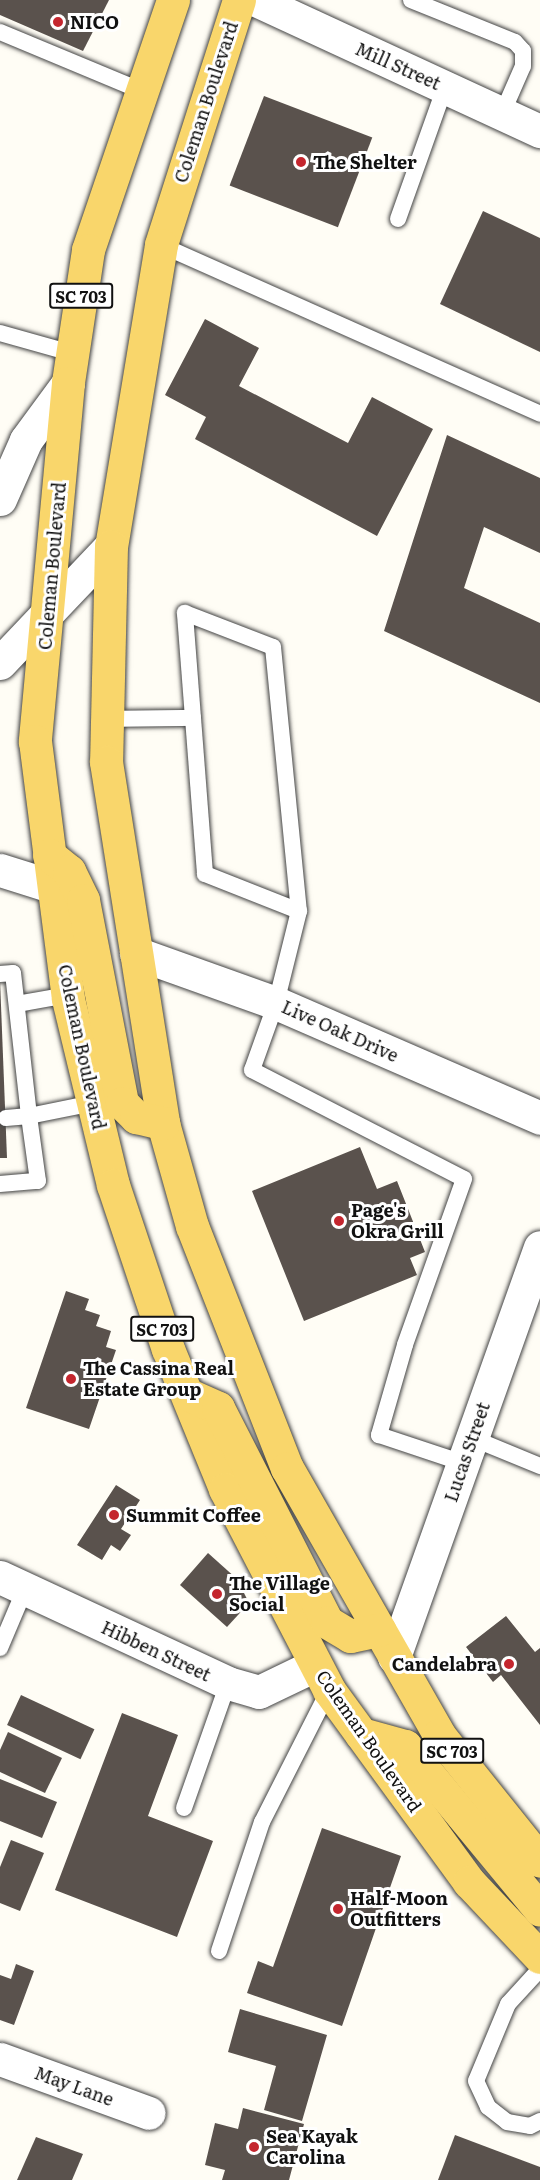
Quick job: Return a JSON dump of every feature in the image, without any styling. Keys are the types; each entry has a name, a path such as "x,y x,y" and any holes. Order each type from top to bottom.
{"main road":[{"name":"Coleman Boulevard","path":"173,0 88,250 70,368 50,606 35,741 68,995 113,1185 187,1394 225,1489 322,1677 469,1882 540,1957"},
{"name":"Coleman Boulevard","path":"239,0 161,245 111,546 106,762 163,1124 192,1226 287,1468 439,1735 540,1860"},
{"path":"50,855 73,877 83,900 122,1103 136,1117 163,1124"},
{"path":"187,1394 218,1408 327,1622 350,1636 387,1644"},
{"path":"361,1734 405,1746 540,1910"}],"street":[{"name":"Mill Street","path":"256,0 540,130"},
{"path":"0,499 26,440 70,368"},
{"path":"0,663 50,606 111,546"},
{"path":"0,870 54,887"},
{"name":"Live Oak Drive","path":"136,953 276,1003 540,1118"},
{"name":"Lucas Street","path":"387,1644 468,1451 540,1247"},
{"name":"Hibben Street","path":"13,1583 228,1683 259,1692 322,1677"},
{"name":"May Lane","path":"0,2059 149,2113"}],"lane":[{"path":"411,0 515,42 523,51 523,66 502,114"},
{"path":"0,32 142,91"},
{"path":"398,219 445,87"},
{"path":"161,245 540,414"},
{"path":"0,333 70,368"},
{"path":"299,911 205,874 185,613 273,647 299,911 276,1003 252,1070 464,1179 405,1345 379,1435 540,1466"},
{"path":"107,719 193,718"},
{"path":"0,974 13,973 17,1004 12,1035 29,1116 38,1180 0,1184"},
{"path":"17,1004 68,995"},
{"path":"6,1118 29,1116 93,1103"},
{"path":"0,1648 13,1583"},
{"path":"219,1951 262,1822 322,1677"},
{"path":"184,1808 228,1683"},
{"path":"540,1970 508,2004 476,2081 488,2107 507,2122 530,2126 540,2121"}],"building":[{"name":"NICO","path":"0,0 109,0 83,51 0,15"},
{"name":"The Shelter","path":"264,96 372,138 338,227 230,186"},
{"path":"483,211 540,238 540,352 440,304"},
{"path":"205,319 259,348 239,386 348,443 372,397 433,429 377,536 195,439 206,417 165,395"},
{"path":"447,435 540,478 540,553 484,527 464,588 540,623 540,703 384,631"},
{"path":"0,980 7,1158 0,1158"},
{"name":"Page's Okra Grill","path":"360,1147 377,1189 397,1181 425,1252 410,1258 417,1275 304,1321 252,1191"},
{"name":"The Cassina Real Estate Group","path":"66,1291 89,1299 85,1310 100,1315 96,1326 111,1331 106,1347 116,1350 89,1429 26,1408"},
{"name":"Summit Coffee","path":"116,1485 140,1500 121,1529 131,1535 120,1551 111,1545 102,1560 77,1545"},
{"name":"The Village Social","path":"208,1553 237,1579 249,1603 227,1627 180,1585"},
{"name":"Candelabra","path":"506,1616 535,1652 540,1648 540,1725 501,1675 493,1682 466,1647"},
{"path":"21,1695 94,1729 80,1759 7,1725"},
{"path":"122,1713 178,1735 148,1816 213,1841 177,1937 55,1890"},
{"path":"8,1732 62,1758 45,1793 0,1772 0,1750"},
{"path":"0,1779 57,1802 42,1838 0,1821"},
{"name":"Half-Moon Outfitters","path":"322,1828 401,1856 342,2026 247,1993 258,1961 273,1967"},
{"path":"11,1840 44,1853 20,1911 0,1903 0,1867"},
{"path":"16,1964 34,1971 14,2025 0,2020 0,1975 11,1979"},
{"path":"240,2009 327,2035 302,2121 264,2110 276,2066 228,2052"},
{"name":"Sea Kayak Carolina","path":"243,2108 304,2124 289,2180 222,2180 225,2170 205,2165 215,2123 238,2129"},
{"path":"455,2135 540,2167 540,2180 438,2180"},
{"path":"36,2137 83,2154 72,2180 17,2180"}],"place":[{"name":"NICO","path":"58,22"},
{"name":"The Shelter","path":"301,162"},
{"name":"Page's Okra Grill","path":"339,1221"},
{"name":"The Cassina Real Estate Group","path":"71,1379"},
{"name":"Summit Coffee","path":"114,1515"},
{"name":"The Village Social","path":"217,1594"},
{"name":"Candelabra","path":"509,1664"},
{"name":"Half-Moon Outfitters","path":"338,1909"},
{"name":"Sea Kayak Carolina","path":"254,2147"}]}
